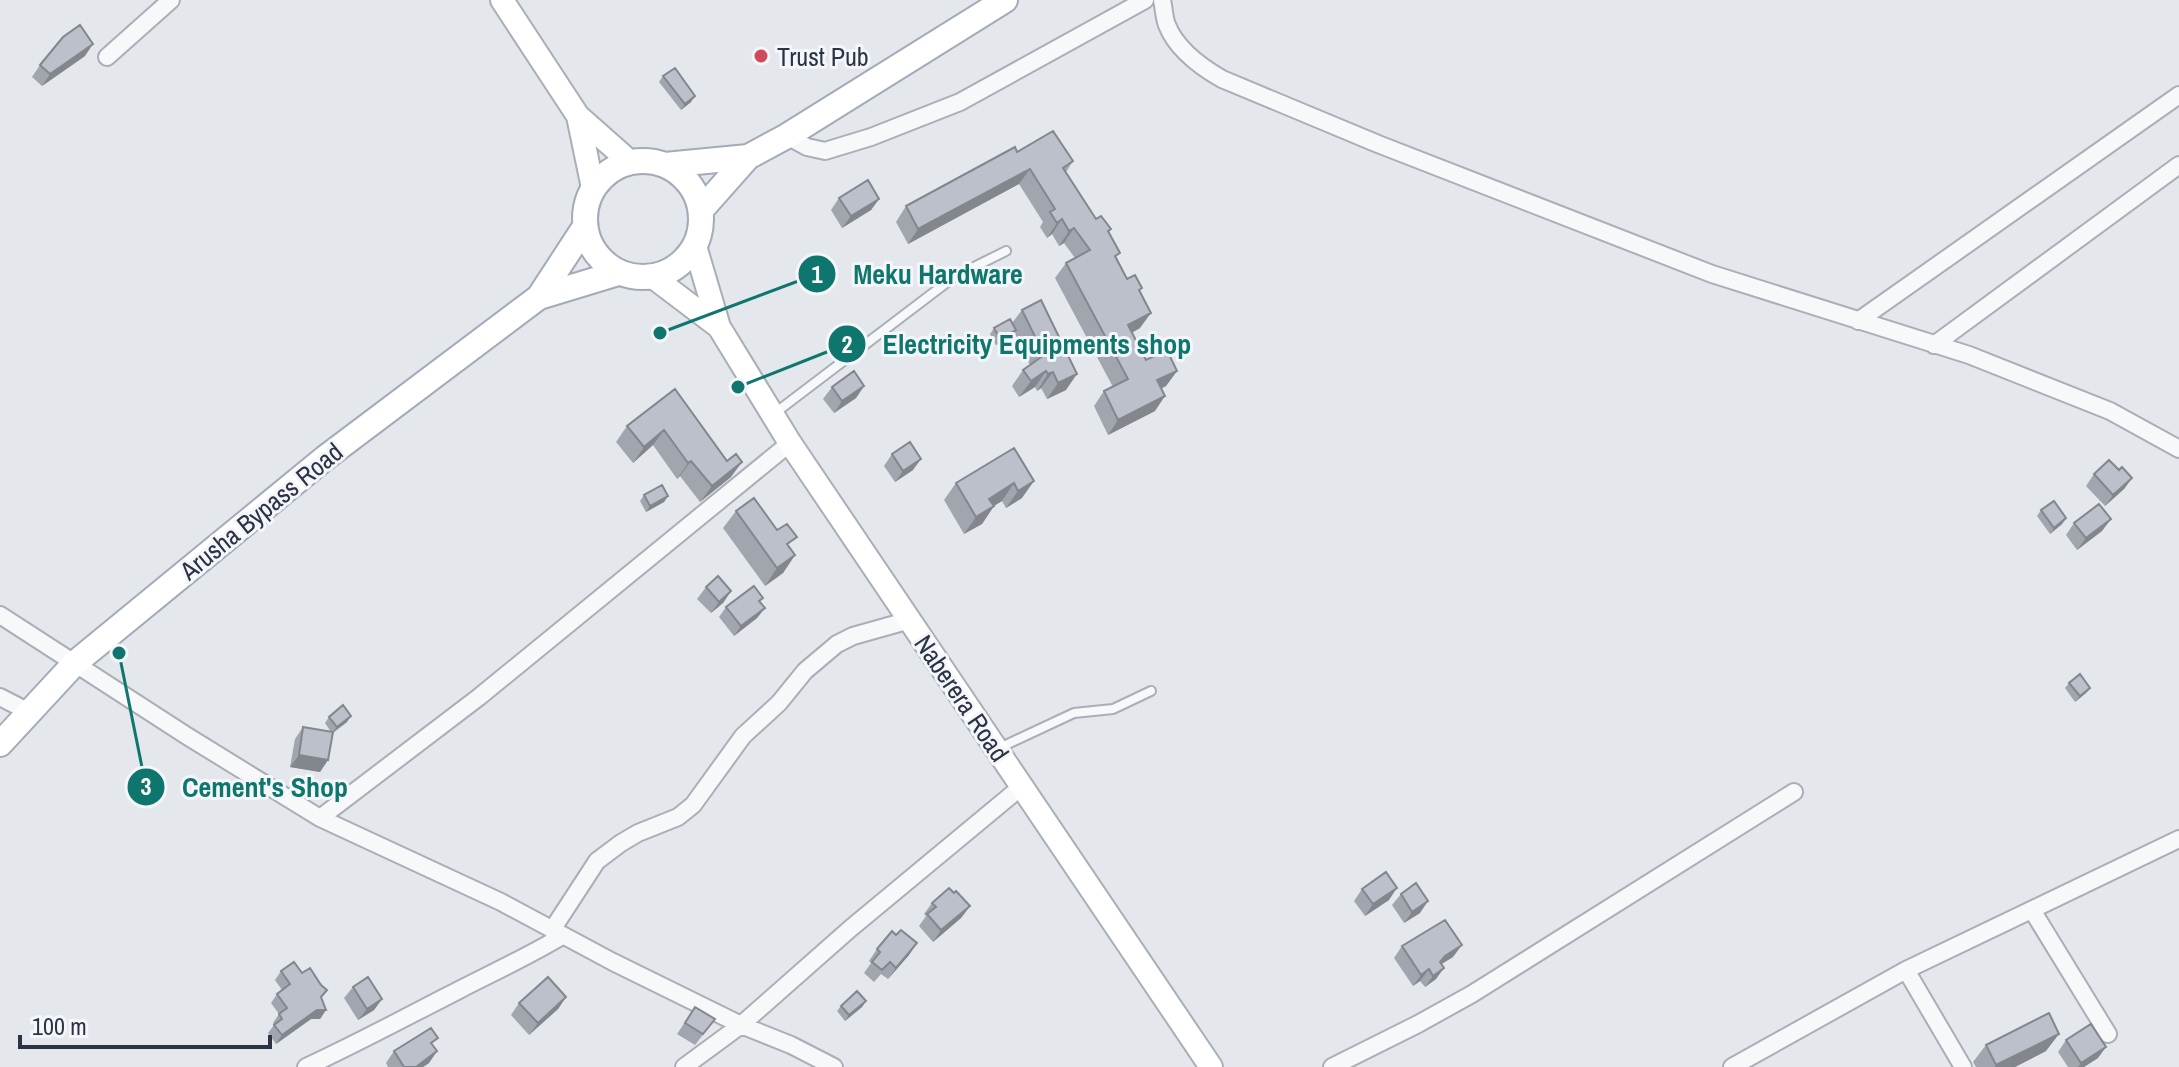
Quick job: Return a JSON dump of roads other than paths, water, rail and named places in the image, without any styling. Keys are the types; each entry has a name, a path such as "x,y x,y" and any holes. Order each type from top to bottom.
{"main road":[{"path":"701,210 748,157 787,136 1005,0"},
{"path":"665,165 748,157"},
{"path":"593,188 615,167 648,161 665,165 682,175 695,191 701,210 701,228 695,246 677,266 653,277"},
{"name":"Arusha Bypass Road","path":"0,744 75,663 325,458 539,297 584,228 585,207 593,188"},
{"path":"584,228 590,246 602,262 618,273"},
{"name":"Arusha Bypass Road","path":"539,297 618,273 635,278 653,277"}],"street":[{"path":"107,57 171,0"},
{"path":"502,0 578,116 630,162"},
{"path":"787,136 807,147 825,151 871,137 960,102 1145,0"},
{"path":"1162,0 1167,26 1177,41 1208,71 1222,79 1378,144 1712,274 1969,355 2110,411 2179,449"},
{"path":"1858,321 2179,95"},
{"path":"578,116 593,188"},
{"path":"1934,345 2179,165"},
{"name":"Naberera Road","path":"695,246 719,327 790,443 1211,1067"},
{"name":"Naberera Road","path":"653,277 719,327"},
{"path":"320,818 479,697 790,443"},
{"path":"0,615 320,818 444,875 826,1065"},
{"path":"306,1067 531,955 557,933 597,861 630,838 678,817 693,805 743,736 779,703 805,671 837,644 853,636 910,620"},
{"path":"0,697 31,713"},
{"path":"684,1067 741,1025 851,928 1021,787"},
{"path":"1332,1067 1472,994 1794,792"},
{"path":"1732,1067 1906,970 2179,839"},
{"path":"2032,910 2108,1034"},
{"path":"1906,970 1963,1067"}],"lane":[{"path":"773,415 954,277 1006,251"},
{"path":"997,750 1074,713 1113,709 1151,691"}],"place":[{"name":"Trust Pub","path":"761,56"},
{"name":"Meku Hardware","path":"660,333"},
{"name":"Electricity Equipments shop","path":"738,387"},
{"name":"Cement's Shop","path":"119,653"}]}
